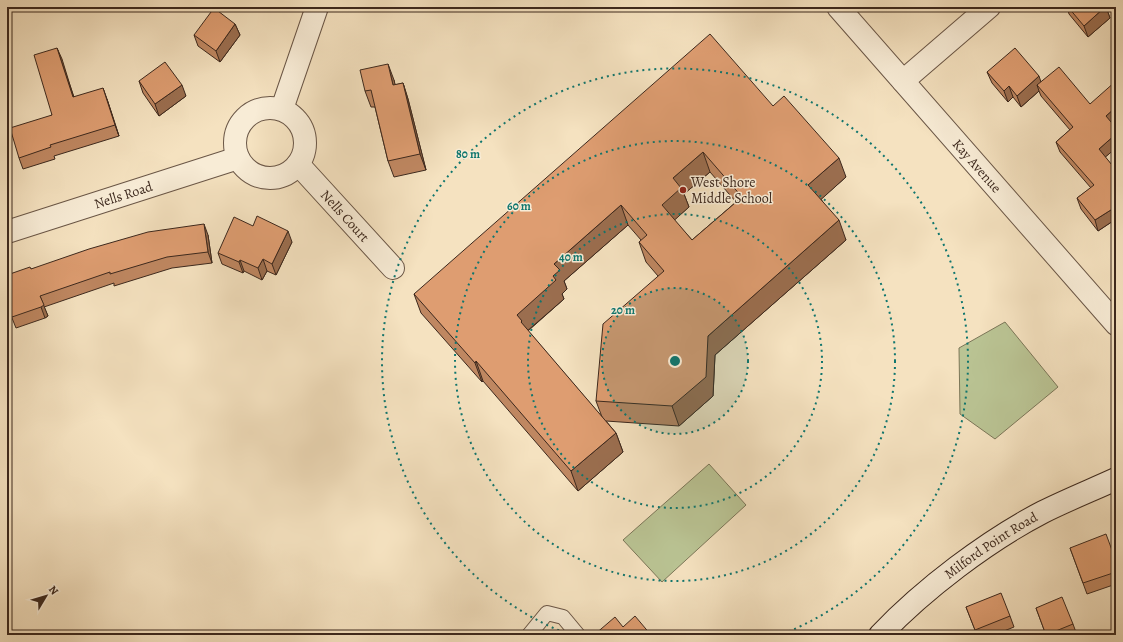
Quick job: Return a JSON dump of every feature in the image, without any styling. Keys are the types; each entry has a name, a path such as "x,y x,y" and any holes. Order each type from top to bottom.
{"street":[{"path":"282,109 317,7"},
{"name":"Kay Avenue","path":"838,7 1116,324"},
{"path":"903,81 989,7"},
{"path":"270,107 282,109 292,114 304,133 305,144 303,155 298,164 289,172 278,177 266,178 255,174 238,158 235,146 236,135 244,119 259,109 270,107"},
{"name":"Nells Road","path":"7,232 238,158"},
{"name":"Nells Court","path":"298,164 393,268"},
{"name":"Milford Point Road","path":"880,635 927,593 997,540 1043,512 1116,480"}],"lane":[{"path":"529,635 547,613 563,617 578,635"}],"green space":[{"path":"1005,322 1058,387 995,439 960,414 959,348"},
{"path":"709,464 746,505 662,582 623,540"}],"building":[{"path":"1068,7 1105,7 1084,26"},
{"path":"214,8 235,24 216,51 194,35"},
{"path":"710,34 773,106 784,96 839,158 808,185 839,220 708,336 706,377 672,406 596,401 603,324 664,271 639,242 647,235 621,205 554,264 560,270 553,276 556,280 517,315 522,321 521,322 616,433 571,471 476,361 475,363 414,294","holes":["703,152 742,197 692,240 662,205 681,188 673,178"]},
{"path":"57,48 73,97 103,88 115,125 50,145 51,147 19,158 10,128 52,115 34,55"},
{"path":"1015,48 1039,76 1017,96 1009,86 1004,91 987,72"},
{"path":"165,62 182,85 155,104 139,81"},
{"path":"388,64 393,85 403,83 420,154 388,161 371,90 365,91 360,70"},
{"path":"1059,67 1090,104 1116,81 1116,107 1106,116 1116,128 1116,134 1099,149 1116,170 1116,211 1114,208 1095,220 1077,198 1094,185 1056,142 1073,127 1037,85"},
{"path":"257,216 288,231 272,264 263,259 258,268 218,253 234,217 253,226"},
{"path":"204,224 208,252 167,257 110,274 110,272 40,296 44,305 12,317 7,304 7,275 30,267 31,269 89,249 148,232"},
{"path":"1106,534 1116,561 1116,572 1083,583 1070,548"},
{"path":"1001,593 1010,616 975,630 966,607"},
{"path":"1062,597 1073,624 1046,635 1036,608"},
{"path":"635,616 651,635 594,635 615,617 623,627"},
{"path":"941,632 945,635 938,635"}],"place":[{"name":"West Shore Middle School","path":"683,190"}]}
